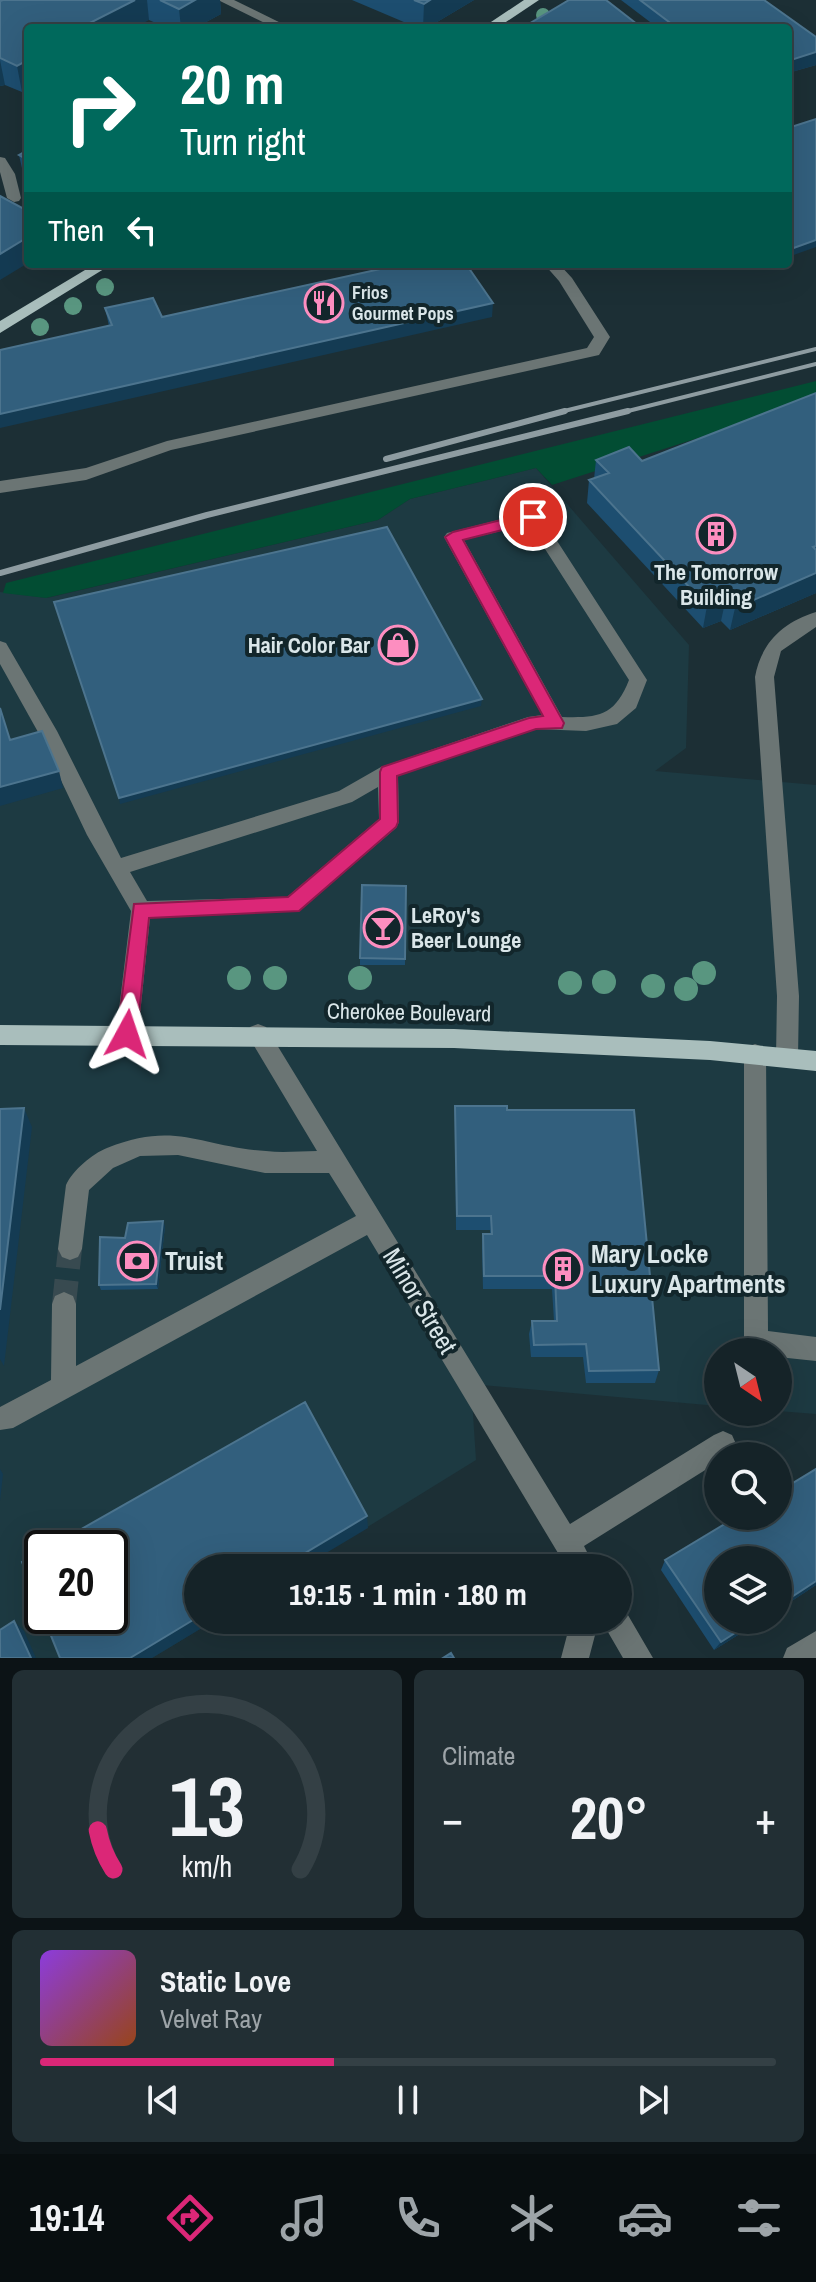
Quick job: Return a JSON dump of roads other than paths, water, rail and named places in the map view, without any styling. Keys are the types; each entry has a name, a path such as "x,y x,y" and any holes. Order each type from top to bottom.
{"main road":[{"path":"494,24 533,0"},
{"path":"0,328 98,268"},
{"name":"Cherokee Boulevard","path":"0,1035 258,1034 519,1040 755,1054 816,1061"}],"street":[{"path":"224,0 276,24"},
{"path":"0,161 8,174 7,198"},
{"path":"0,487 38,485 128,464 167,446 593,352 602,337 565,278 555,268"},
{"path":"116,868 345,797 388,772 535,722 556,723 602,724 629,704 638,680 533,517 453,537 556,723"},
{"path":"787,1057 788,996 764,662 782,635 816,619"},
{"path":"0,648 141,910 127,1034"},
{"path":"141,910 292,905 389,822 388,772"},
{"name":"Minor Street","path":"258,1034 573,1554"},
{"path":"755,1054 756,1342 816,1349"},
{"path":"70,1249 78,1185 105,1160 139,1146 178,1145 265,1162 337,1162"},
{"path":"4,1419 372,1220"},
{"path":"64,1304 64,1384"},
{"path":"566,1542 704,1456"},
{"path":"575,1658 581,1634"},
{"path":"624,1634 639,1658"},
{"path":"797,1658 816,1645"}],"tunnel":[{"path":"64,1304 70,1249"}],"railway":[{"path":"556,413 816,349"},
{"path":"628,411 816,364"},
{"path":"386,459 565,411"},
{"path":"0,573 207,515 628,411"},
{"path":"620,413 628,411"}],"place":[{"name":"Frios Gourmet Pops","path":"324,303"},
{"name":"The Tomorrow Building","path":"716,534"},
{"name":"Hair Color Bar","path":"398,645"},
{"name":"LeRoy's Beer Lounge","path":"383,928"},
{"name":"Truist","path":"137,1261"},
{"name":"Mary Locke Luxury Apartments","path":"563,1269"}]}
